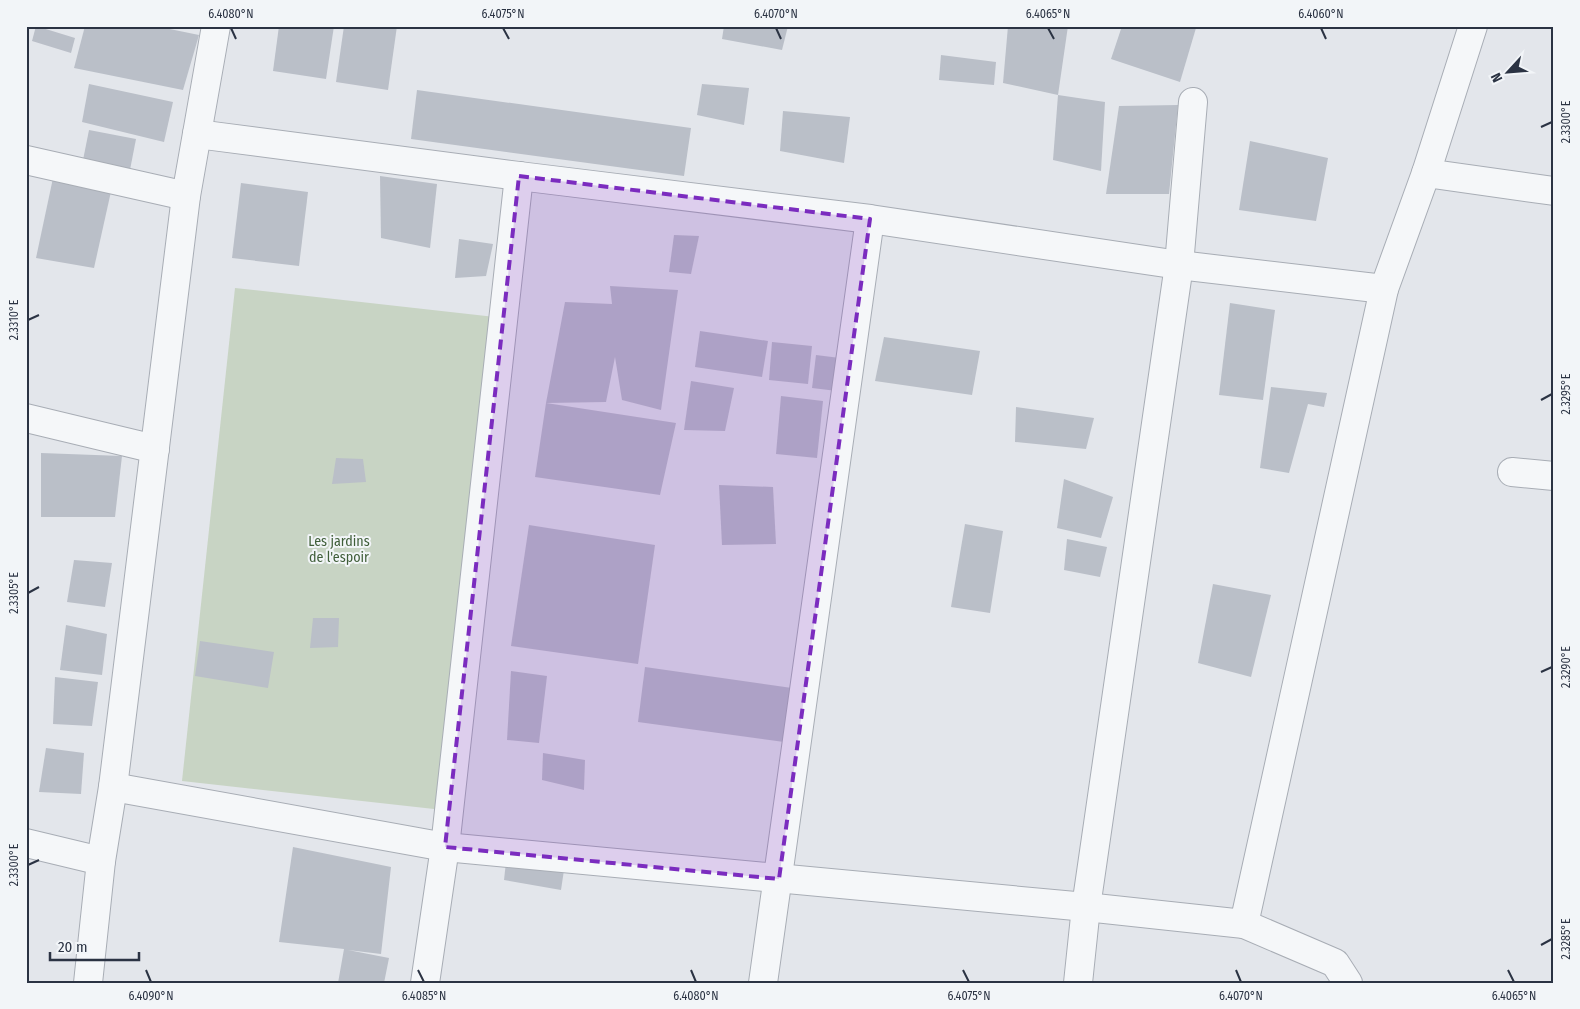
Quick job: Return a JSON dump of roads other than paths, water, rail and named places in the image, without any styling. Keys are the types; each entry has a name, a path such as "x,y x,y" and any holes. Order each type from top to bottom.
{"street":[{"path":"88,983 101,862 113,787 186,196 216,26"},
{"path":"1244,924 1384,290 1426,173 1473,26"},
{"path":"1078,983 1086,907 1179,265 1193,102"},
{"path":"197,134 870,219 1179,265 1384,290"},
{"path":"26,160 186,196"},
{"path":"1426,173 1554,191"},
{"path":"425,983 445,847 519,176"},
{"path":"763,983 870,219"},
{"path":"26,418 155,449"},
{"path":"1512,472 1554,476"},
{"path":"113,787 445,847 1086,907 1244,924 1335,964 1348,983"},
{"path":"26,843 101,862"}],"park label":[{"name":"Les jardins de l'espoir","path":"339,550"}]}
